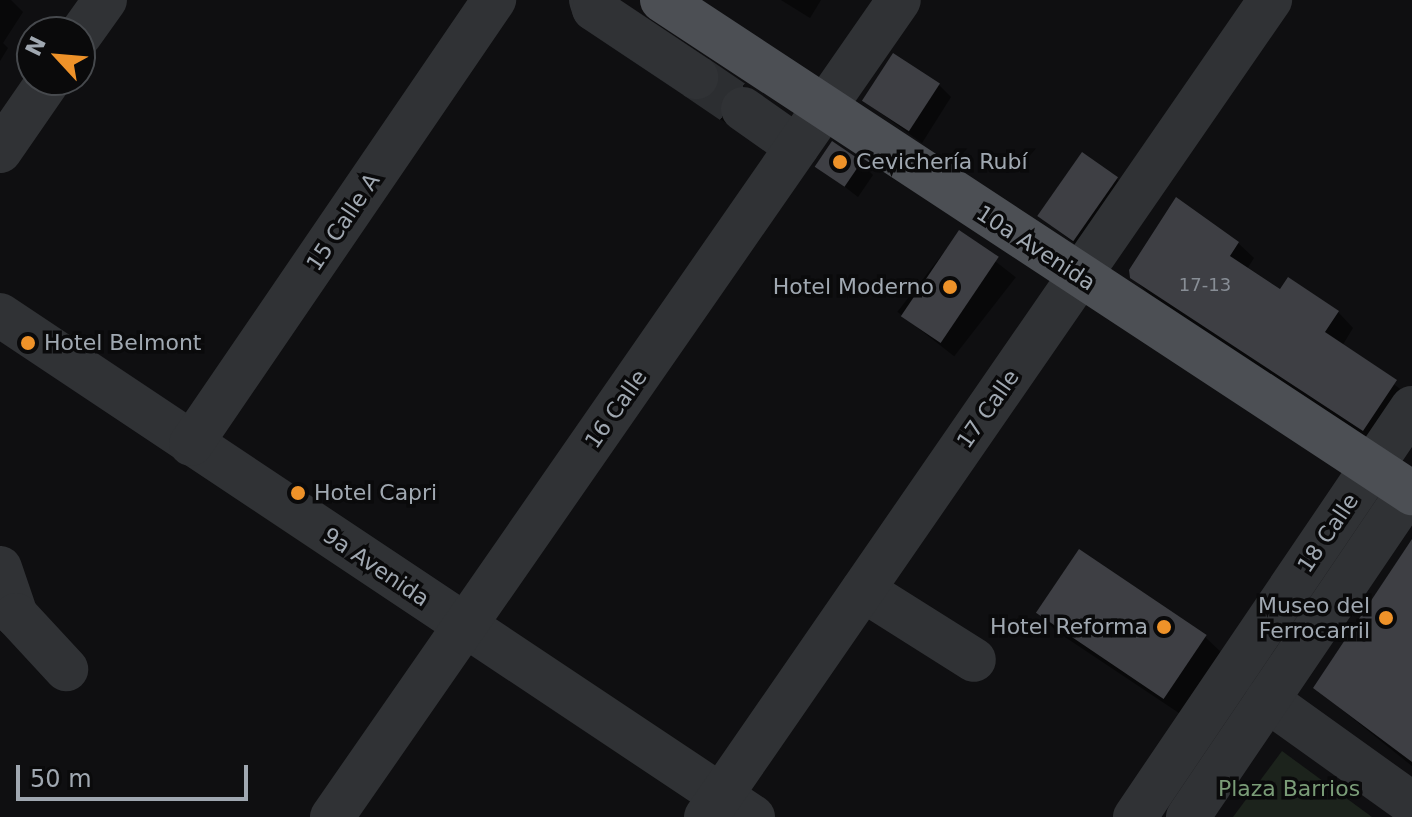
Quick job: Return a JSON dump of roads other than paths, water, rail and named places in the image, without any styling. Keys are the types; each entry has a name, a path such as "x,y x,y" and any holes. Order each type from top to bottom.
{"main road":[{"name":"10a Avenida","path":"662,0 752,87 824,108 1079,276 1302,406 1371,469 1410,492"}],"street":[{"name":"15 Calle A","path":"191,444 494,0"},
{"path":"591,0 594,9 696,77"},
{"name":"16 Calle","path":"332,817 899,0"},
{"name":"17 Calle","path":"727,810 863,590 1270,0"},
{"path":"752,87 797,147"},
{"path":"0,151 38,96"},
{"name":"9a Avenida","path":"0,315 464,626 727,810"},
{"name":"18 Calle","path":"1135,817 1412,408"},
{"name":"18 Calle","path":"1188,817 1410,492"},
{"path":"0,568 16,615 66,669"},
{"path":"863,590 974,660"},
{"path":"1267,700 1412,804"}],"tunnel":[{"path":"696,77 743,109"}],"place":[{"name":"Cevichería Rubí","path":"840,162"},
{"name":"Hotel Moderno","path":"950,287"},
{"name":"Hotel Belmont","path":"28,343"},
{"name":"Hotel Capri","path":"298,493"},
{"name":"Museo del Ferrocarril","path":"1386,618"},
{"name":"Hotel Reforma","path":"1164,627"}],"park label":[{"name":"Plaza Barrios","path":"1289,789"}]}
